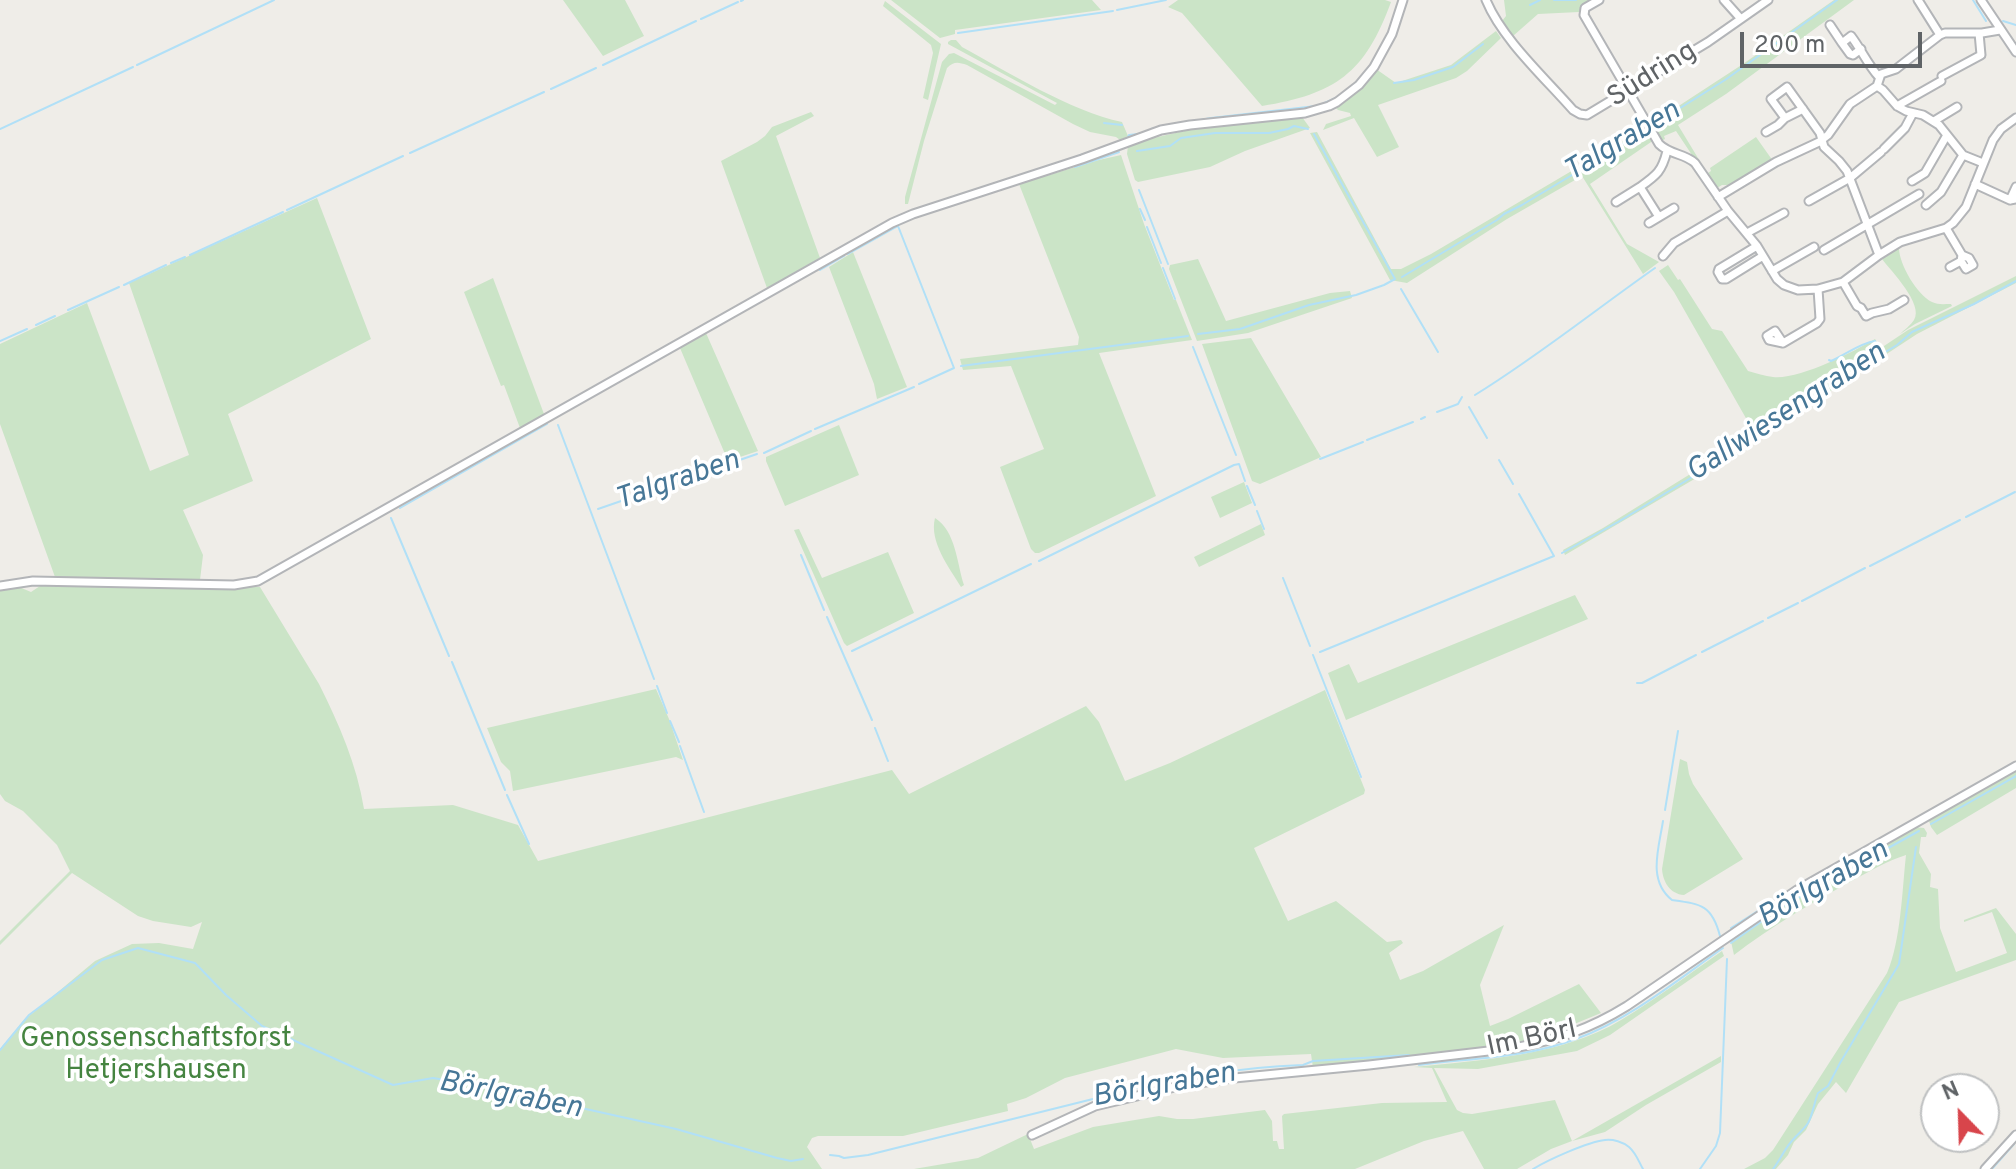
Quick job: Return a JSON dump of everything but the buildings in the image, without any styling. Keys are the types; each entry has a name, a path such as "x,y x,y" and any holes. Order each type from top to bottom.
{"street":[{"path":"0,586 33,581 234,585 258,581 900,219 1161,130 1318,110 1337,102 1359,85 1381,55 1392,34 1403,0"},
{"name":"Südring","path":"1486,0 1506,34 1573,110 1587,115 1768,0"},
{"path":"1599,0 1584,10 1584,15 1659,144 1667,151 1689,157 1699,167 1772,271 1790,288 1818,289 1843,282 1900,242 1946,228 1966,207 1997,134 2016,118"},
{"path":"1724,0 1741,19"},
{"path":"1918,0 1940,35"},
{"path":"1981,0 2016,52"},
{"path":"1830,25 1842,43 1851,36 1883,90 1897,106 1934,121 1963,155 1983,163"},
{"path":"1718,197 1828,135 1850,104 1878,82 1886,71 1896,69 1940,35 2000,30"},
{"path":"2000,30 2016,61"},
{"path":"1897,106 1981,55 1979,33"},
{"path":"1785,118 1771,99 1787,87 1820,133 1824,147 1839,161 1850,178 1879,255"},
{"path":"1934,121 1957,107"},
{"path":"1766,132 1803,109"},
{"path":"1809,201 1850,178 1905,128 1913,113"},
{"path":"1912,181 1925,173 1947,135"},
{"path":"1616,202 1661,170 1667,151"},
{"path":"1926,205 1941,192 1963,155"},
{"path":"1975,184 2013,199 2016,187"},
{"path":"1640,187 1659,217"},
{"path":"1824,250 1919,194"},
{"path":"1649,223 1674,208"},
{"path":"1663,256 1674,243 1728,211"},
{"path":"1747,233 1784,213"},
{"path":"1946,228 1961,258"},
{"path":"1757,246 1719,269 1722,279 1763,256"},
{"path":"1772,271 1814,247"},
{"path":"1950,267 1961,258 1969,258 1973,265 1981,259"},
{"path":"1843,282 1866,316 1889,309 1904,300"},
{"path":"1783,343 1820,319 1818,289"},
{"name":"Im Börl","path":"1032,1135 1095,1106 1162,1089 1224,1079 1514,1048 1577,1032 1627,1006 1797,890 2016,766"},
{"path":"1985,1169 2016,1135"}],"green space":[{"path":"563,0 625,0 644,36 603,56"},
{"path":"891,0 1092,0 1101,10 955,30 955,34 940,38"},
{"path":"1178,0 1391,2 1370,47 1344,76 1310,95 1262,106 1182,13 1168,7"},
{"path":"1504,0 1590,0 1582,5 1579,12 1538,14 1513,36 1502,21 1506,16"},
{"path":"1834,0 1854,0 1726,94 1678,125 1701,163 1676,131 1664,136 1665,139 1661,141 1651,124"},
{"path":"885,1 941,44 928,100 923,98 933,53 931,45 883,6"},
{"path":"1496,31 1501,38 1456,78 1378,105 1399,147 1377,157 1354,118 1323,130 1326,124 1351,116 1335,107 1376,69 1396,83 1451,65"},
{"path":"951,40 1061,100 1122,122 1128,136 1120,140 1090,132 967,65 954,63 947,68 908,204 905,204 942,62 949,54 954,53 1055,105 1057,103 948,44"},
{"path":"811,112 814,116 776,136 820,258 767,288 721,161 757,142 772,127"},
{"path":"1302,117 1310,128 1210,167 1138,182 1127,154 1128,146 1171,134"},
{"path":"1646,127 1654,140 1590,184 1627,244 1659,262 1643,274 1582,176 1507,219 1407,283 1390,280 1310,133 1317,132 1391,269 1401,269"},
{"path":"1756,137 1773,161 1732,185 1717,188 1708,173 1710,168"},
{"path":"1121,155 1144,224 1192,340 1099,353 1156,496 1035,553 1000,467 1044,449 1011,366 963,370 960,359 1078,345 1079,337 1019,184"},
{"path":"317,198 371,339 228,414 253,481 183,510 203,555 200,580 55,577 0,424 0,344 87,303 150,471 189,455 129,283"},
{"path":"1899,248 1905,270 1921,293 1934,303 1952,306 1900,334 1914,320 1916,313 1911,297 1882,259"},
{"path":"853,252 907,387 877,399 829,267"},
{"path":"1198,259 1226,321 1330,293 1350,291 1352,298 1248,333 1197,341 1169,269 1170,265"},
{"path":"1668,265 1712,329 1722,331 1748,371 1773,377 1811,370 1875,339 1881,348 1908,330 2016,276 2016,283 1917,334 1720,464 1565,555 1563,550 1755,434 1659,271"},
{"path":"493,278 544,414 520,428 464,292"},
{"path":"706,333 758,451 728,461 680,348"},
{"path":"1251,338 1321,457 1260,484 1252,481 1202,344"},
{"path":"839,425 859,475 785,506 766,457"},
{"path":"1244,482 1252,503 1220,518 1211,497"},
{"path":"935,518 952,539 964,585 961,587 937,545"},
{"path":"1261,524 1265,535 1199,567 1194,557"},
{"path":"799,529 822,578 888,552 914,613 847,646 794,530"},
{"name":"Genossenschaftsforst Hetjershausen","path":"40,586 260,587 319,684 352,761 364,809 453,805 518,825 538,861 892,770 909,794 1086,706 1099,722 1125,781 1325,690 1365,790 1364,794 1254,848 1288,921 1336,901 1387,942 1401,940 1403,943 1389,953 1400,980 1423,971 1504,925 1480,985 1490,1026 1579,984 1601,1013 1534,1036 1535,1041 1512,1046 1313,1068 1311,1054 1223,1058 1176,1049 1065,1078 1007,1104 1008,1111 903,1136 812,1138 807,1147 822,1169 0,1169 0,1049 23,1021 95,961 132,944 159,943 193,949 202,922 191,927 138,916 72,873 0,945 0,941 70,871 57,845 23,811 5,801 0,794 0,590 19,587 31,592"},
{"path":"1575,595 1588,619 1346,720 1328,673 1349,664 1358,683"},
{"path":"656,689 683,760 676,757 513,791 510,771 501,762 487,728"},
{"path":"1680,759 1687,762 1693,784 1743,859 1684,895 1668,886 1662,869"},
{"path":"2016,769 2016,788 1937,835 1931,827 1930,818"},
{"path":"1914,827 1924,828 1927,833 1926,837 1921,837 1919,853 1931,874 1930,887 1938,889 1940,928 1956,972 2007,953 1992,912 1964,922 1996,908 2016,934 2016,960 1899,1002 1846,1093 1836,1082 1818,1104 1806,1130 1776,1169 1744,1169 1773,1150 1887,973 1898,931 1906,855 1805,907 1734,955 1730,937 1781,902"},
{"path":"1722,951 1724,956 1610,1035 1577,1051 1478,1069 1434,1068 1457,1110 1463,1113 1555,1100 1572,1141 1517,1169 1484,1169 1463,1131 1424,1141 1355,1169 914,1169 978,1158 1028,1134 1034,1149 1093,1127 1159,1116 1193,1119 1265,1110 1272,1121 1273,1141 1277,1141 1279,1149 1284,1149 1284,1114 1382,1103 1447,1102 1432,1068 1414,1067 1520,1054 1573,1042 1621,1020"},
{"path":"1721,1056 1721,1062 1605,1132 1572,1141"}],"waterway":[{"path":"137,65 274,0"},
{"path":"1117,10 1166,0"},
{"path":"1530,5 1540,0"},
{"path":"1554,0 1576,0"},
{"name":"Talgraben","path":"1653,125 1725,80 1837,0"},
{"name":"Talgraben","path":"1973,0 1986,21"},
{"path":"701,19 738,2"},
{"path":"958,33 1113,11"},
{"path":"603,65 696,21"},
{"name":"Talgraben","path":"2003,21 2016,25"},
{"path":"1394,83 1453,67 1483,44"},
{"path":"0,129 133,67"},
{"path":"551,89 596,68"},
{"path":"410,153 544,92"},
{"path":"1320,105 1336,98"},
{"path":"1151,129 1211,118 1316,106"},
{"path":"1104,123 1122,125"},
{"path":"1137,151 1170,146 1181,138 1215,133 1269,133 1294,126 1308,129"},
{"name":"Talgraben","path":"1402,277 1504,214 1580,172 1647,128"},
{"path":"1127,139 1129,135 1138,134"},
{"name":"Talgraben","path":"1198,334 1240,329 1309,305 1356,295 1395,279 1314,134"},
{"path":"1075,167 1119,152"},
{"path":"1062,162 1087,153"},
{"path":"287,210 403,156"},
{"path":"947,199 1058,163"},
{"path":"1139,190 1168,264"},
{"path":"1140,209 1145,220"},
{"path":"190,255 283,212"},
{"path":"848,254 898,226 954,368 919,384"},
{"path":"1147,227 1161,263"},
{"path":"820,270 844,256"},
{"path":"171,263 185,257"},
{"path":"124,285 166,265"},
{"path":"1163,268 1175,299"},
{"path":"1475,395 1655,268"},
{"name":"Gallwiesengraben","path":"1562,553 1722,459 1790,415 1811,397 1897,345 1912,332 2016,281"},
{"path":"68,310 119,287"},
{"path":"1401,289 1438,352"},
{"path":"36,325 55,316"},
{"path":"695,330 710,322"},
{"path":"0,341 27,329"},
{"name":"Talgraben","path":"961,366 1188,336"},
{"path":"1829,360 1869,342 1875,341 1878,346"},
{"path":"1193,347 1236,455"},
{"name":"Talgraben","path":"815,429 914,387"},
{"path":"1437,412 1458,404 1462,397"},
{"path":"1469,407 1487,438"},
{"path":"1421,419 1425,417"},
{"path":"1367,440 1413,422"},
{"path":"400,508 547,424"},
{"path":"558,425 654,679"},
{"name":"Talgraben","path":"764,453 811,431"},
{"path":"1320,459 1363,442"},
{"name":"Talgraben","path":"598,509 757,454"},
{"path":"1499,460 1513,484"},
{"path":"1039,561 1234,465 1239,464 1245,481"},
{"path":"1247,486 1255,505"},
{"path":"1966,517 2015,492"},
{"name":"Gallwiesengraben","path":"1320,652 1554,556 1519,494"},
{"path":"1257,511 1264,529"},
{"path":"391,518 449,656"},
{"path":"1870,566 1960,520"},
{"path":"801,555 824,610"},
{"path":"852,651 1031,564"},
{"path":"1802,601 1865,568"},
{"name":"Gallwiesengraben","path":"1283,578 1310,646"},
{"path":"1768,618 1798,603"},
{"path":"827,617 872,720"},
{"path":"1702,652 1763,621"},
{"name":"Gallwiesengraben","path":"1313,655 1361,777"},
{"path":"1637,683 1696,655"},
{"path":"452,662 505,790"},
{"path":"657,686 667,713"},
{"path":"670,721 679,742"},
{"path":"875,728 888,761"},
{"path":"1665,810 1678,731"},
{"path":"680,746 704,812"},
{"path":"1999,771 2011,765"},
{"path":"1931,824 2016,776"},
{"path":"507,795 529,844"},
{"path":"1731,928 1797,886 1920,817"},
{"path":"1663,821 1657,853 1659,883 1672,900 1698,905 1709,912 1720,936"},
{"name":"Börlgraben","path":"1731,943 1785,905 1919,831"},
{"path":"1773,1169 1808,1123 1818,1093 1828,1086 1899,964 1916,847"},
{"name":"Börlgraben","path":"0,1050 29,1015 102,960 138,948 195,963 262,1026 393,1085 433,1078 482,1086 676,1129 777,1158 791,1161 803,1159"},
{"name":"Börlgraben","path":"1419,1065 1518,1054 1576,1039 1634,1010 1723,948"},
{"path":"1700,1169 1716,1146 1720,1133 1727,959"},
{"name":"Börlgraben","path":"830,1155 844,1158 868,1155 1098,1096 1200,1076 1303,1065 1313,1061 1409,1055"},
{"path":"1533,1169 1578,1148 1608,1140 1629,1147 1643,1169"},
{"path":"1992,1169 2014,1144"}]}
